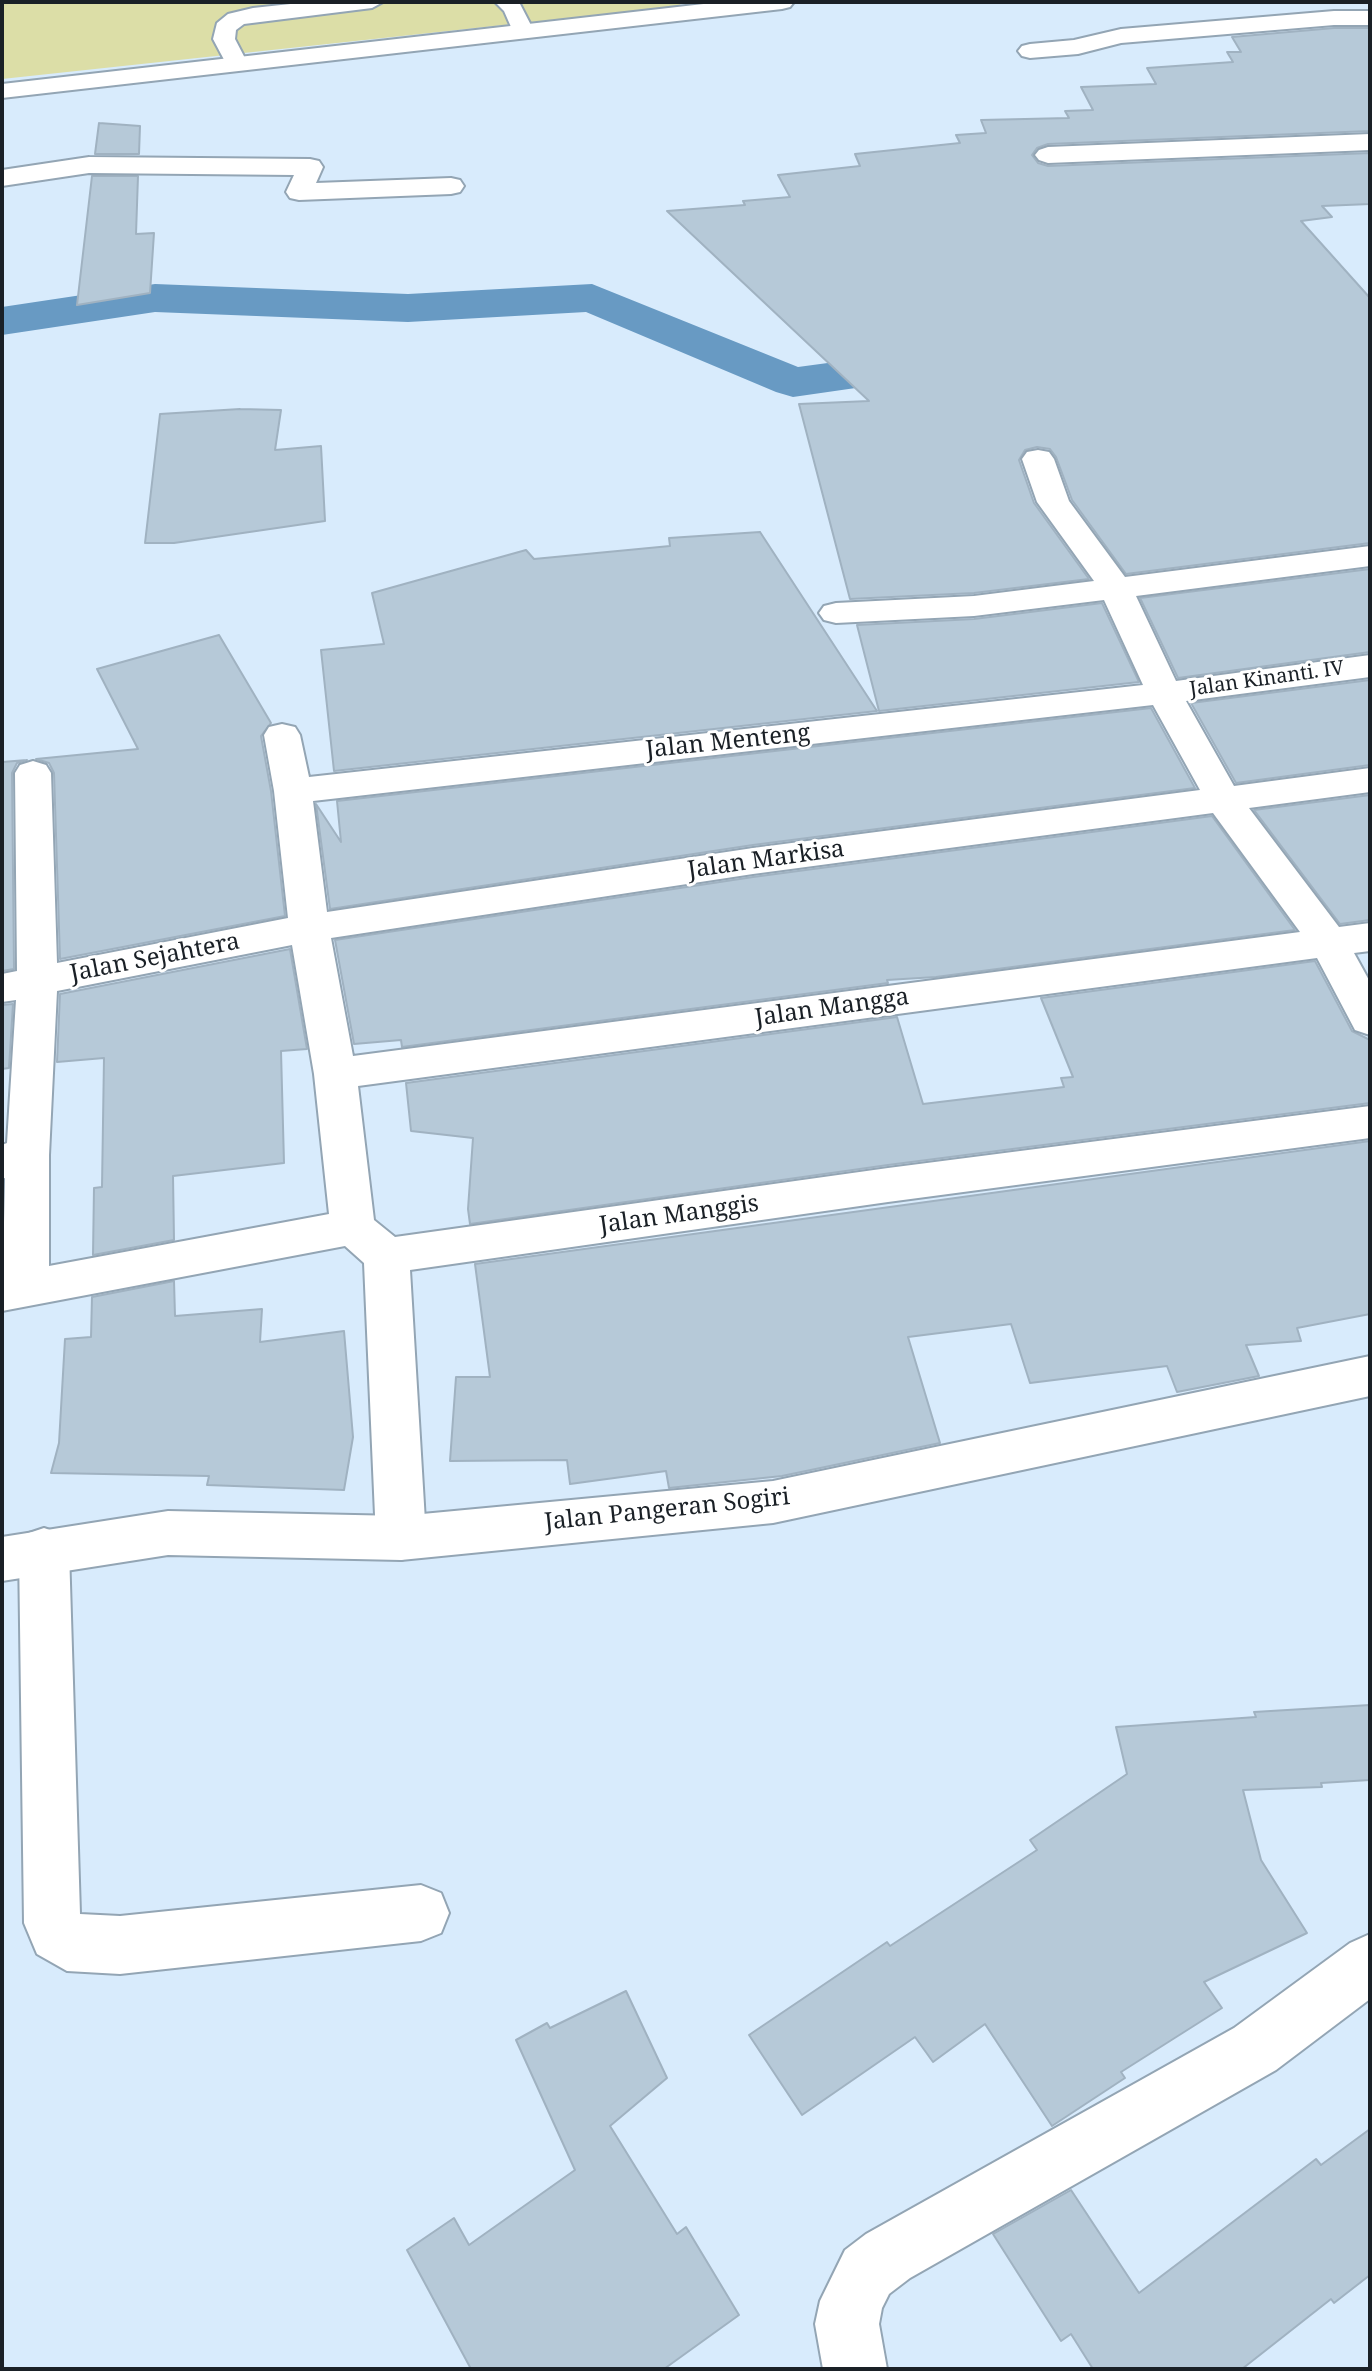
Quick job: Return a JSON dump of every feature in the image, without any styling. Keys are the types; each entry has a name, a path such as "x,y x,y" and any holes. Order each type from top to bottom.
{"street":[{"path":"2,91 523,31 709,5 782,2"},
{"path":"1030,51 1078,47 1121,36 1334,18 1370,18"},
{"path":"1048,155 1370,142"},
{"path":"2,178 89,165 310,167 299,192 451,186"},
{"path":"1038,459 1053,502 1116,588 1164,693 1224,801 1329,943 1370,1020"},
{"path":"836,613 974,606 1370,556"},
{"name":"Jalan Kinanti. IV","path":"1164,693 1370,666"},
{"name":"Jalan Menteng","path":"293,791 1164,693"},
{"path":"282,735 293,791 309,928 370,1242 401,1538"},
{"path":"14,1290 19,984 33,773"},
{"name":"Jalan Markisa","path":"309,928 753,861 1370,780"},
{"name":"Jalan Sejahtera","path":"19,984 309,928"},
{"name":"Jalan Mangga","path":"335,1074 1370,937"},
{"name":"Jalan Manggis","path":"14,1290 370,1242 888,1185 1370,1122"},
{"name":"Jalan Pangeran Sogiri","path":"23,1554 168,1533 401,1538 773,1502 1370,1376"},
{"path":"23,1554 52,1923 57,1934 67,1942 120,1945 421,1913"},
{"path":"855,2369 847,2324 852,2301 867,2272 888,2256 1255,2049 1370,1963"}],"lane":[{"path":"237,64 224,39 225,28 236,19 253,14 372,2"},
{"path":"506,2 513,8 523,31"}],"green space":[{"path":"2,2 679,2 681,6 2,79"}],"building":[{"path":"1370,28 1370,131 1048,144 1037,148 1032,155 1038,163 1048,166 1370,153 1370,204 1322,206 1332,217 1301,221 1370,298 1370,543 1126,574 1072,500 1056,457 1050,449 1037,447 1025,450 1019,460 1034,503 1089,579 974,593 850,599 799,404 869,401 667,211 745,205 743,201 790,197 778,175 860,166 855,154 960,143 956,135 986,133 981,120 1069,118 1065,111 1093,110 1081,87 1156,84 1147,68 1233,62 1227,52 1241,52 1232,37"},
{"path":"99,123 140,126 139,154 95,154"},
{"path":"92,176 138,176 136,234 154,233 150,293 77,305"},
{"path":"281,410 275,450 321,446 325,521 174,543 145,543 160,414"},
{"path":"760,532 877,711 334,771 321,650 384,644 372,593 526,550 534,559 670,546 669,538"},
{"path":"1370,569 1370,652 1178,678 1140,598"},
{"path":"1102,603 1139,682 879,711 857,625 974,619"},
{"path":"219,635 271,723 261,736 271,791 285,916 60,959 54,773 49,763 36,759 138,749 97,669"},
{"path":"1370,680 1370,765 1236,783 1191,703"},
{"path":"1151,708 1195,788 753,845 330,909 316,804 341,842 337,801"},
{"path":"27,760 17,763 12,773 14,969 2,971 2,762"},
{"path":"1370,795 1370,920 1340,924 1254,810"},
{"path":"1212,816 1295,930 936,977 887,980 888,983 402,1047 401,1040 354,1044 335,940 753,877"},
{"path":"290,949 307,1049 281,1051 284,1163 173,1176 174,1240 93,1255 94,1188 102,1187 104,1058 57,1062 60,994"},
{"path":"1315,961 1352,1031 1370,1040 1370,1103 888,1165 470,1224 468,1209 473,1138 411,1131 406,1083 897,1017 923,1104 1064,1087 1061,1078 1073,1077 1041,998"},
{"path":"13,1004 9,1068 2,1069 2,1005"},
{"path":"1370,1141 1370,1314 1297,1328 1301,1341 1246,1345 1259,1376 1177,1392 1167,1366 1030,1383 1011,1324 908,1337 940,1443 782,1476 669,1488 666,1471 570,1484 567,1460 450,1461 456,1377 490,1377 475,1264"},
{"path":"174,1281 175,1316 262,1309 260,1342 344,1331 353,1437 344,1490 207,1485 209,1476 51,1473 59,1443 65,1339 91,1337 92,1297"},
{"path":"1370,1705 1370,1780 1321,1783 1322,1787 1243,1790 1261,1860 1307,1933 1204,1982 1222,2008 1121,2072 1125,2078 1052,2126 985,2024 933,2062 915,2037 802,2115 749,2035 887,1942 890,1946 1037,1850 1030,1840 1127,1774 1116,1727 1256,1717 1254,1712"},
{"path":"626,1991 667,2078 610,2126 677,2234 686,2227 739,2315 664,2369 471,2369 407,2250 454,2218 469,2245 575,2170 516,2040 547,2023 550,2028"},
{"path":"1370,2129 1370,2275 1334,2303 1331,2299 1242,2369 1093,2369 1071,2334 1061,2341 993,2234 1071,2190 1139,2293 1316,2159 1321,2165"}],"waterway":[{"path":"2,321 155,298 408,308 592,298 793,382 939,362"}]}
